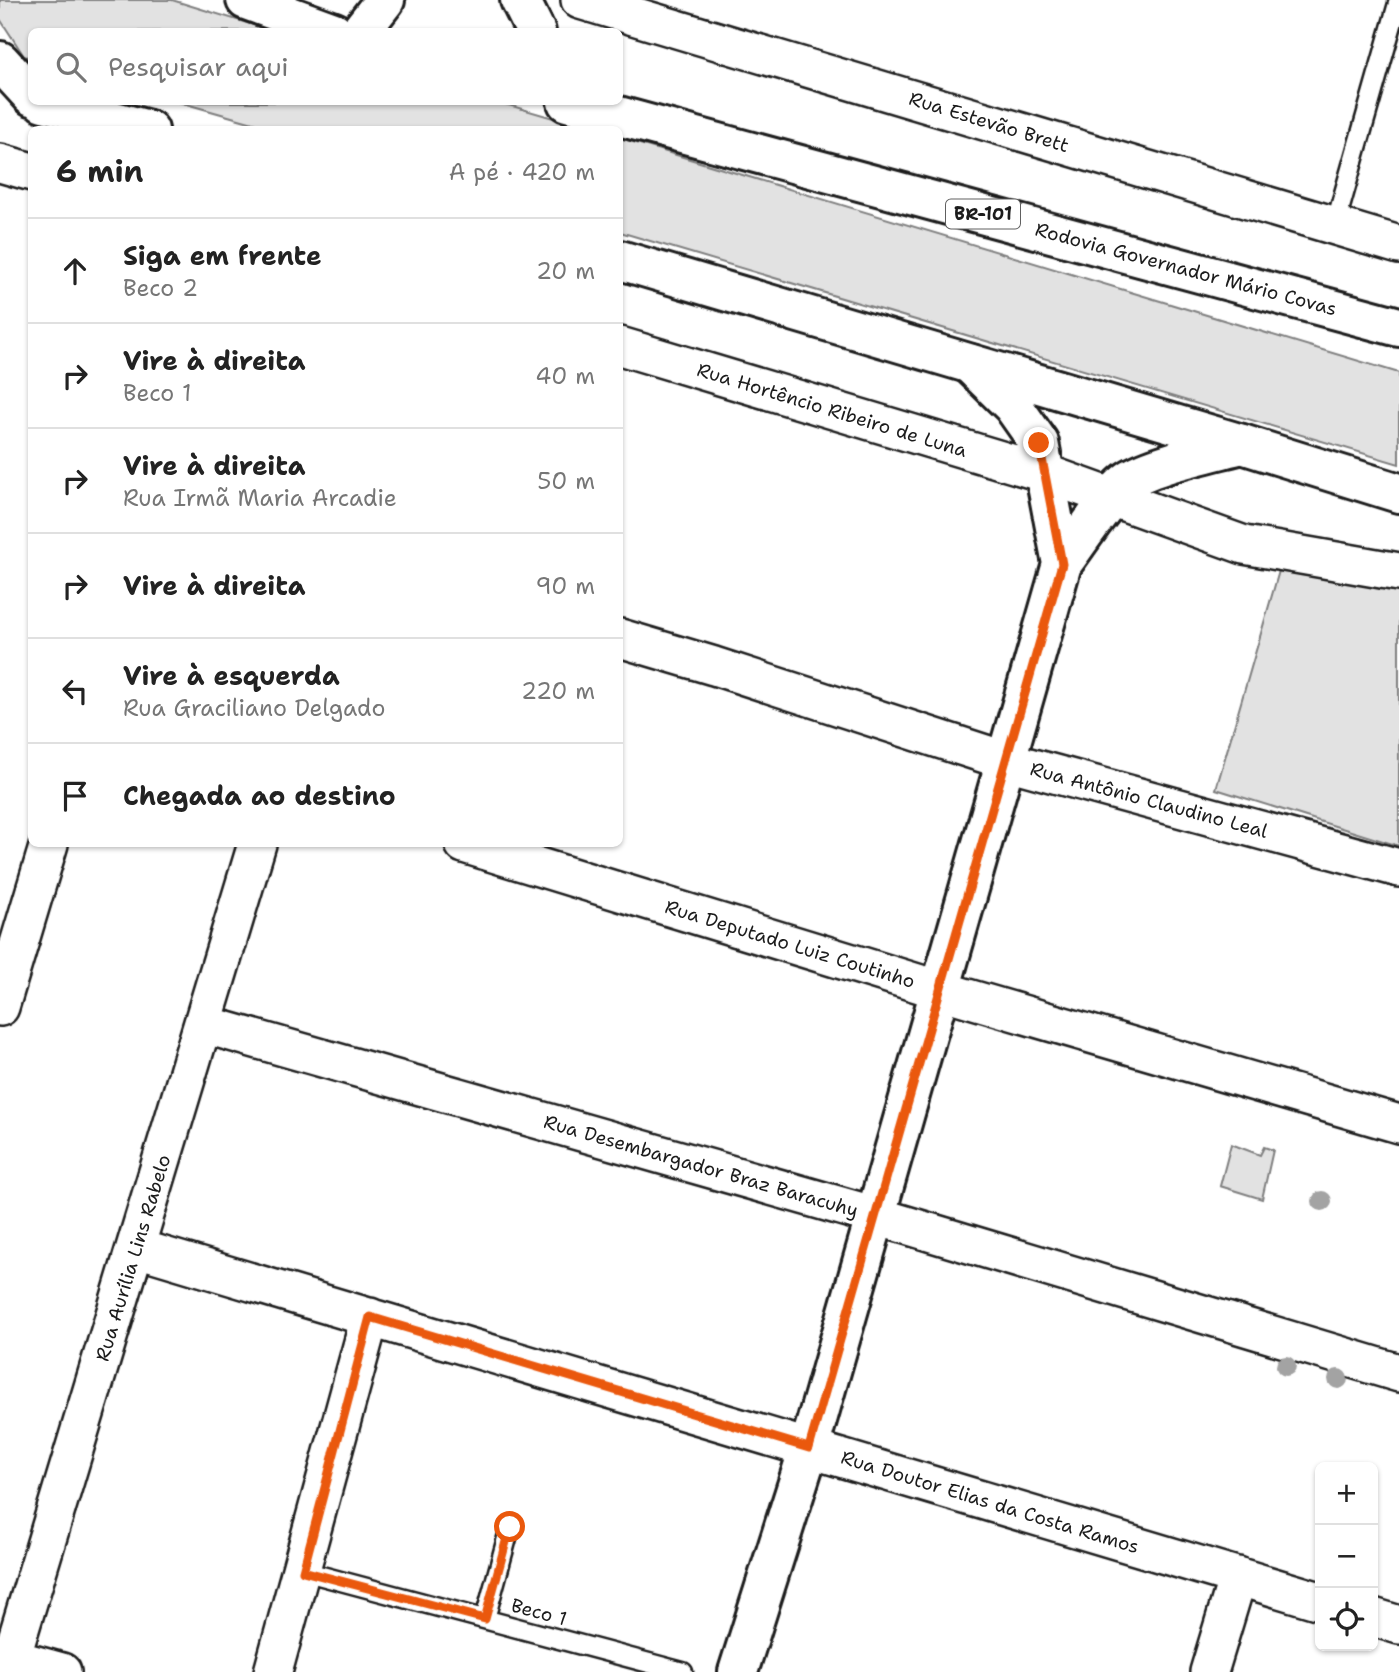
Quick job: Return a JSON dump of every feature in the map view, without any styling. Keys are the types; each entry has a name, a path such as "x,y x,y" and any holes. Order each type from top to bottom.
{"main road":[{"path":"246,0 323,28"},
{"path":"363,28 385,0"},
{"path":"520,0 535,28"},
{"path":"0,61 28,92"},
{"path":"0,87 28,96"},
{"path":"54,105 134,126"},
{"name":"Rodovia Governador Mário Covas","path":"583,105 1399,327"},
{"path":"623,261 1399,493"},
{"path":"970,364 1013,406 1039,443 1062,564"},
{"path":"738,1672 809,1448 1062,564 1112,498 1129,481 1154,469 1242,444"}],"street":[{"name":"Rua Estevão Brett","path":"580,0 1399,245"},
{"path":"0,163 28,171"},
{"name":"Rua Hortêncio Ribeiro de Luna","path":"623,346 1044,473 1244,545 1399,572"},
{"name":"Rua Antônio Claudino Leal","path":"623,639 1007,761 1399,868"},
{"path":"0,1007 48,847"},
{"name":"Rua Aurília Lins Rabelo","path":"6,1662 137,1248 256,847"},
{"name":"Rua Deputado Luiz Coutinho","path":"474,847 940,990 1399,1124"},
{"name":"Rua Desembargador Braz Baracuhy","path":"203,1024 876,1216 1399,1373"},
{"name":"Rua Doutor Elias da Costa Ramos","path":"137,1248 1315,1599"},
{"path":"273,1672 303,1571 370,1317"},
{"path":"1209,1672 1238,1576"},
{"path":"1378,1619 1399,1625"},
{"path":"6,1662 62,1672"}],"lane":[{"path":"1335,225 1395,33 1399,0"},
{"path":"485,1619 510,1527"},
{"name":"Beco 1","path":"303,1571 684,1672"}],"shaded area":[{"path":"0,0 172,0 263,28 28,28 28,57 24,56 0,19"},
{"path":"190,105 508,105 581,126 263,126"},
{"path":"623,139 1399,373 1399,464 623,233"},
{"path":"1283,557 1399,574 1399,846 1216,789"},
{"path":"1231,1144 1260,1155 1264,1147 1273,1150 1262,1199 1220,1186"}],"route":[{"path":"510,1527 485,1619 303,1571 370,1317 809,1448 1062,564 1039,443"}]}
